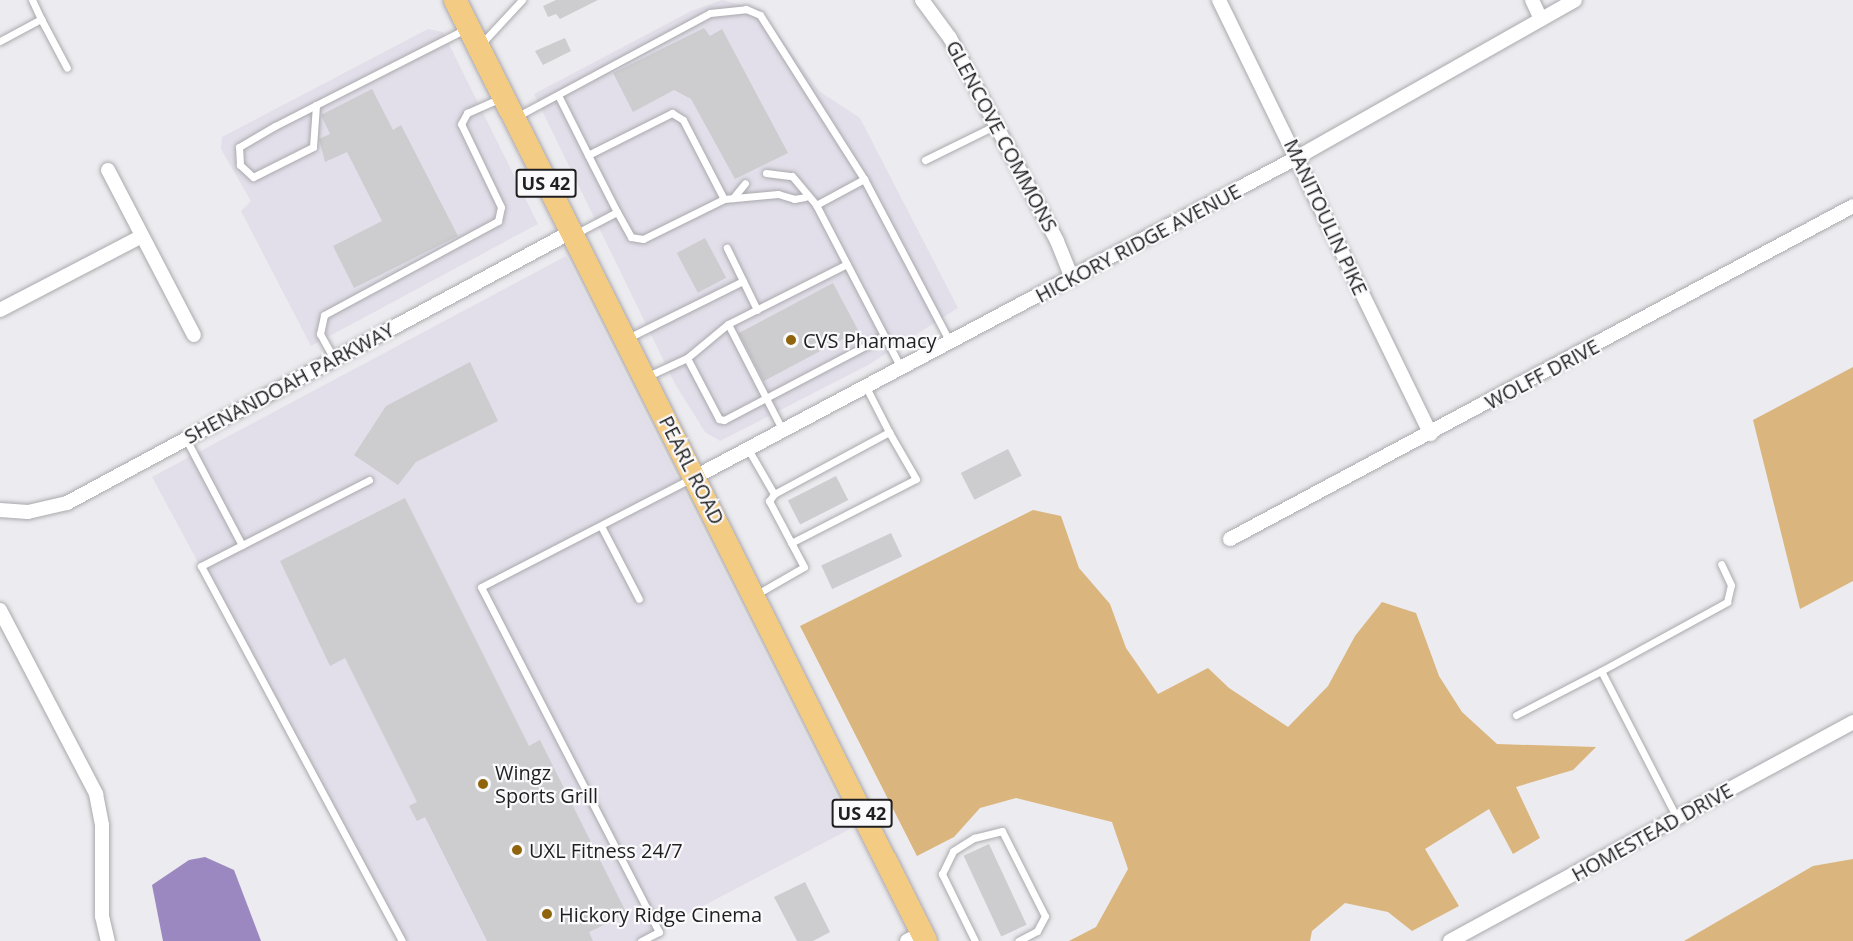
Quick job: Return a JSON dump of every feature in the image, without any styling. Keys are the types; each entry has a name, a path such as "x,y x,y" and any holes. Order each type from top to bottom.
{"main road":[{"name":"PEARL ROAD","path":"455,0 754,596 918,938"}],"street":[{"name":"GLENCOVE COMMONS","path":"922,0 950,38 1072,278"},
{"name":"MANITOULIN PIKE","path":"1219,0 1298,157 1431,434"},
{"path":"1532,0 1541,19"},
{"name":"HICKORY RIDGE AVENUE","path":"695,477 1298,157 1575,0"},
{"path":"108,170 195,335"},
{"name":"WOLFF DRIVE","path":"1230,539 1431,434 1853,206"},
{"name":"SHENANDOAH PARKWAY","path":"0,510 28,512 67,503 572,233"},
{"path":"0,310 142,236"},
{"path":"0,610 96,794 102,825 102,916 108,941"},
{"name":"HOMESTEAD DRIVE","path":"1450,941 1853,722"}],"lane":[{"path":"32,0 66,68"},
{"path":"316,105 313,147 253,177 240,165 239,147 316,105 474,37 522,0"},
{"path":"514,118 710,12 746,9 760,15 864,179 950,342"},
{"path":"0,41 41,19"},
{"path":"558,95 616,213 632,237 644,239 724,199 806,197"},
{"path":"334,359 320,333 324,315 498,221 501,207 461,124 467,113 503,97"},
{"path":"588,155 672,113 683,120 724,199"},
{"path":"925,160 996,125"},
{"path":"766,173 792,176 803,184 806,197 816,205 901,368"},
{"path":"816,205 864,179"},
{"path":"733,198 745,183"},
{"path":"572,233 616,213"},
{"path":"727,248 757,310"},
{"path":"645,378 687,358 728,324 847,264"},
{"path":"625,339 743,281"},
{"path":"728,324 783,431"},
{"path":"687,358 719,419 766,398 884,336"},
{"path":"791,543 916,479 866,387"},
{"path":"754,596 804,567 769,501 774,494 889,432"},
{"path":"186,439 242,545"},
{"path":"748,449 774,494"},
{"path":"641,941 659,932 481,587 695,477"},
{"path":"369,480 201,566 402,941"},
{"path":"600,526 639,599"},
{"path":"1516,715 1727,602 1731,585 1721,564"},
{"path":"1601,671 1677,818"},
{"path":"975,941 942,874 953,851 974,838 1002,831 1045,916 1037,931 1018,941"}],"shaded area":[{"path":"722,0 761,10 819,91 860,118 958,308 868,365 720,441 705,432 675,384 534,94 691,11"},
{"path":"428,29 443,32 538,224 311,346 241,211 251,201 221,149 222,137"},
{"path":"566,256 852,828 636,941 402,941 152,477"},
{"path":"1853,367 1853,581 1800,609 1753,420"},
{"path":"1033,510 1061,516 1079,568 1110,604 1126,648 1158,694 1208,668 1229,688 1288,727 1328,686 1355,636 1382,602 1416,613 1439,676 1462,712 1497,744 1596,747 1573,770 1516,787 1540,838 1513,854 1489,809 1425,849 1459,906 1412,931 1388,912 1345,903 1312,931 1310,941 1069,941 1096,927 1128,869 1112,822 1016,798 980,808 954,837 917,856 800,626"},
{"path":"205,857 234,870 261,941 163,941 152,885 189,860"},
{"path":"1853,859 1853,941 1684,941 1813,866"}],"building":[{"path":"556,0 598,0 560,19 556,14 548,17 543,6"},
{"path":"704,28 710,36 722,29 788,153 735,179 691,99 674,90 633,112 613,73"},
{"path":"565,38 571,51 543,65 535,51"},
{"path":"372,89 393,130 401,125 458,236 354,288 333,246 382,221 347,152 325,162 319,139 330,134 321,115"},
{"path":"705,238 726,278 698,293 677,253"},
{"name":"CVS Pharmacy","path":"833,283 858,331 764,381 739,333"},
{"path":"470,362 498,421 416,462 398,485 354,455 386,406"},
{"path":"1008,449 1022,476 974,500 961,473"},
{"path":"836,476 848,500 800,525 788,501"},
{"path":"405,498 529,746 540,740 627,914 589,932 593,941 487,941 425,817 417,821 409,806 417,802 345,658 330,666 280,561"},
{"path":"891,533 902,557 832,589 821,566"},
{"path":"989,844 1027,925 1001,936 964,856"},
{"path":"805,882 830,932 813,941 797,941 774,897"}],"place":[{"name":"CVS Pharmacy","path":"791,340"},
{"name":"Wingz Sports Grill","path":"483,784"},
{"name":"UXL Fitness 24/7","path":"517,850"},
{"name":"Hickory Ridge Cinema","path":"547,914"}]}
